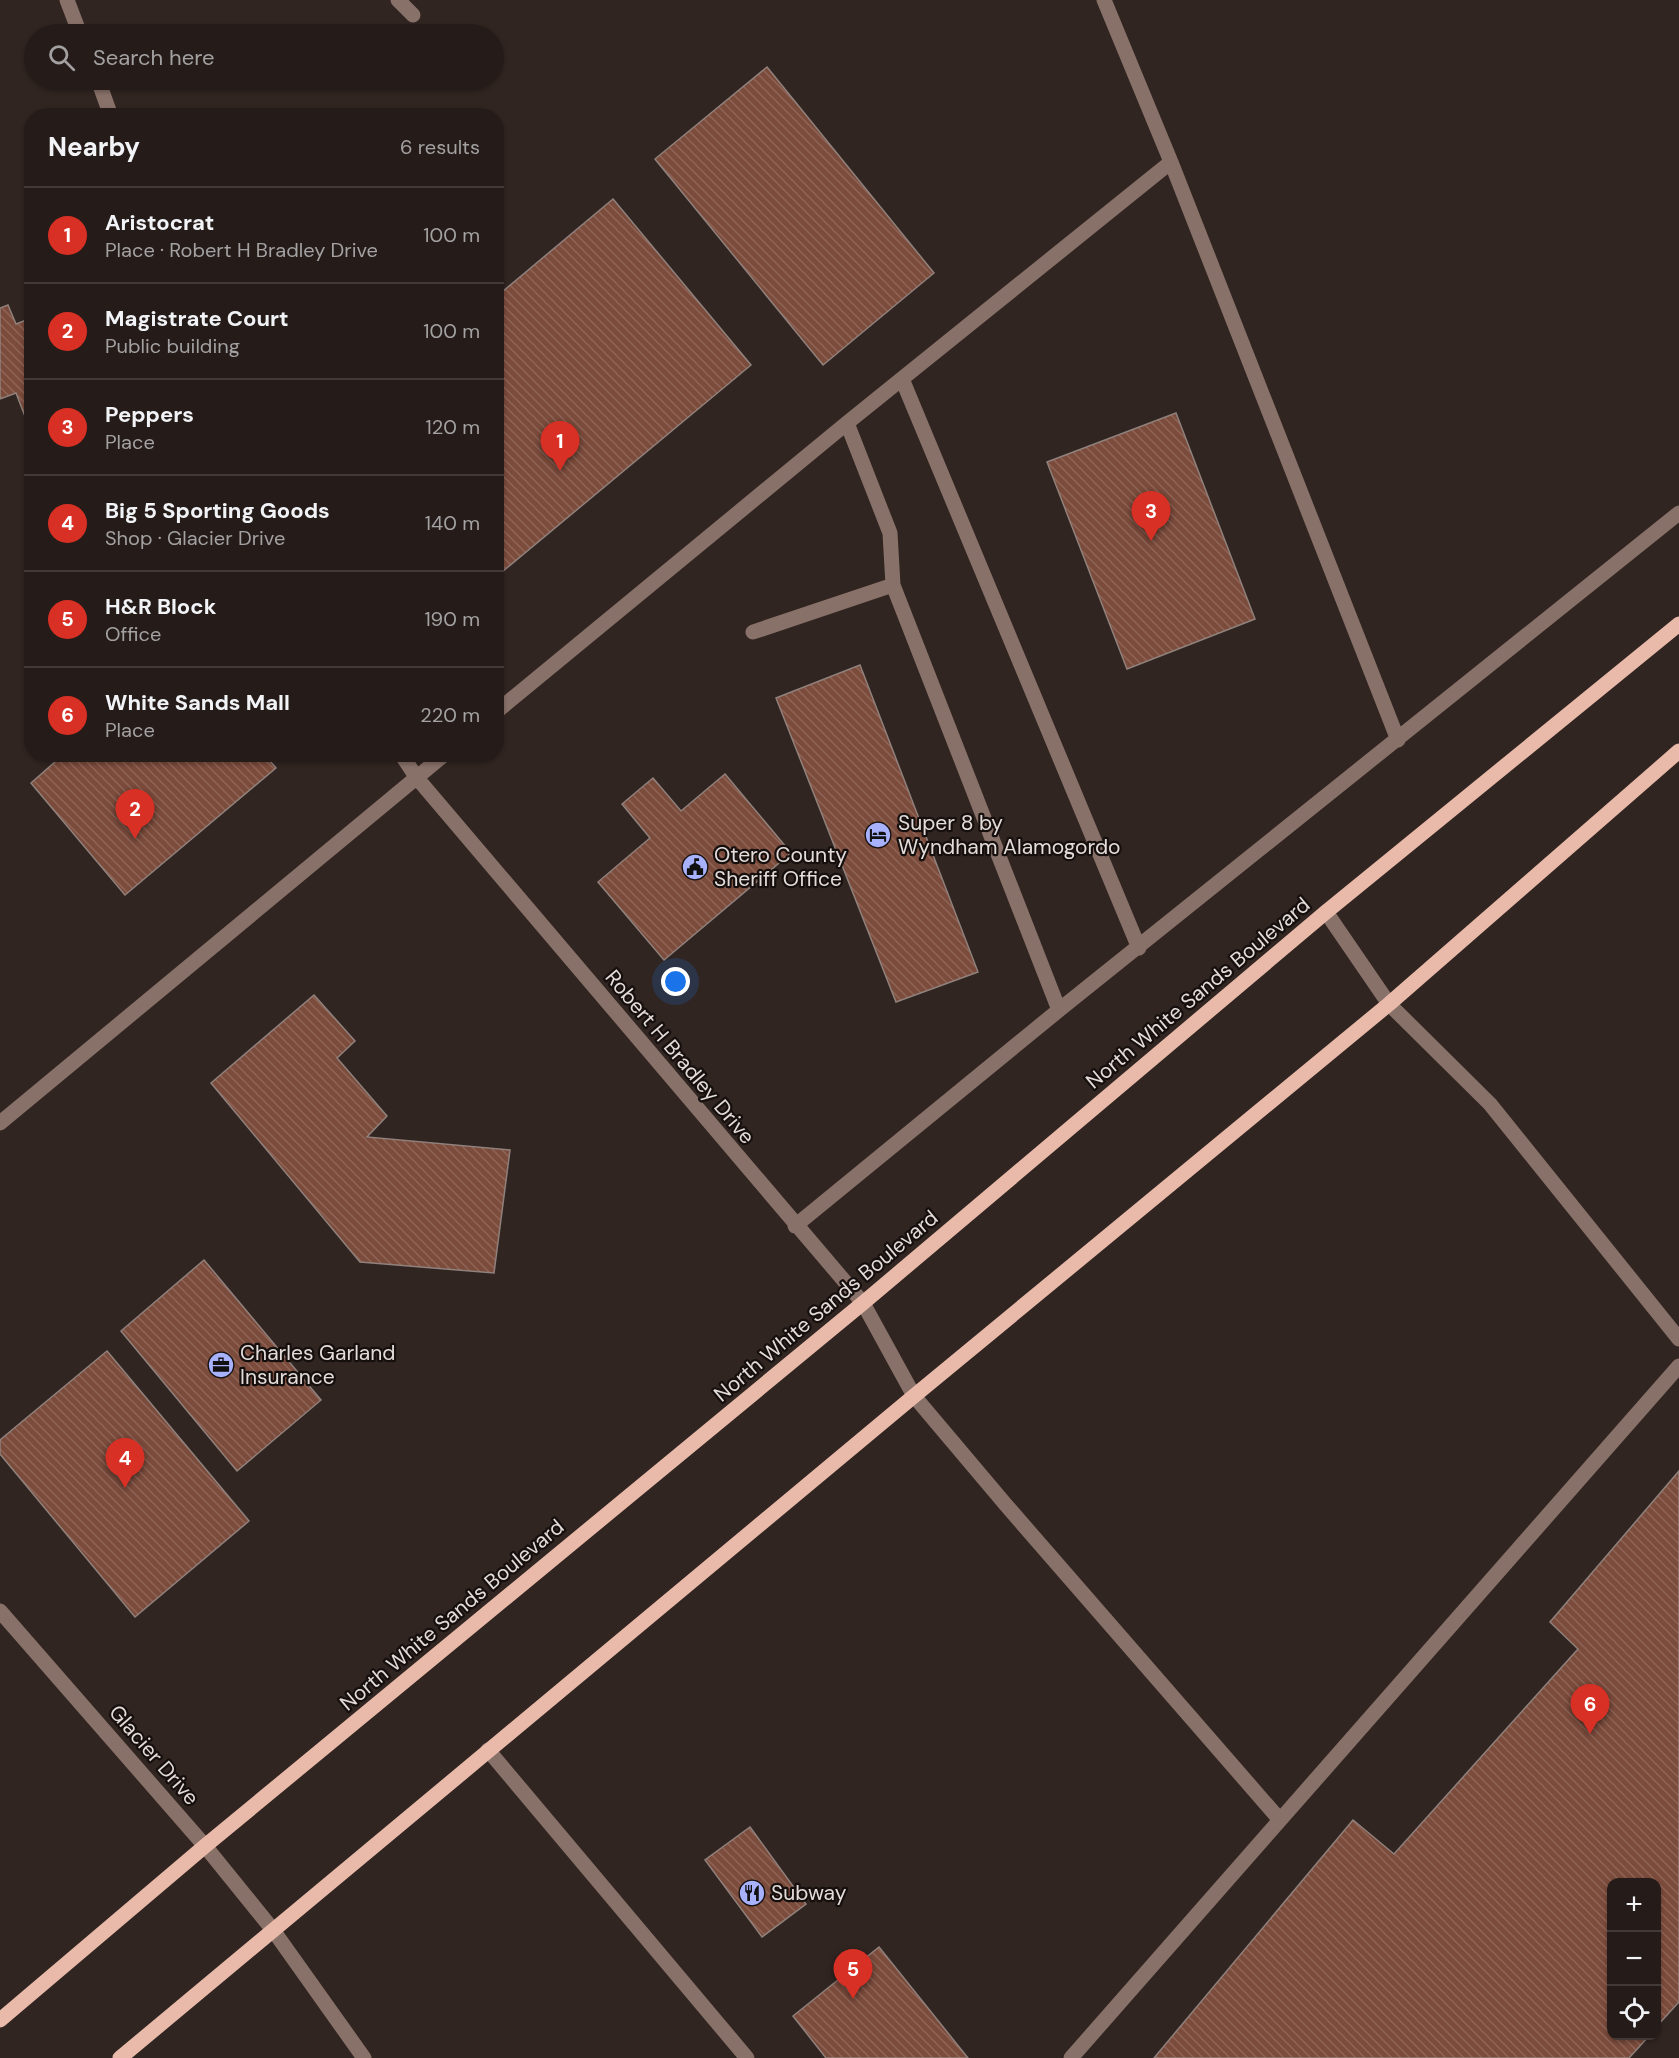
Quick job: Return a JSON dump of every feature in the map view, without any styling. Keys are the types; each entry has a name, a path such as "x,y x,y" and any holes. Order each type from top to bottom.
{"main road":[{"name":"North White Sands Boulevard","path":"0,2020 205,1846 863,1303 1326,912 1679,624"},
{"path":"120,2058 914,1396 1389,1004 1679,751"}],"street":[{"path":"67,0 76,24"},
{"path":"398,0 413,15"},
{"path":"1104,0 1171,162 1398,740"},
{"path":"102,90 108,108"},
{"path":"504,705 847,423 1171,162"},
{"path":"902,379 1139,948"},
{"path":"847,423 890,533 893,585 1059,1010"},
{"path":"795,1226 1059,1010 1679,513"},
{"path":"753,632 893,585"},
{"name":"Robert H Bradley Drive","path":"406,762 417,778 795,1226 863,1303 914,1396 1280,1820"},
{"path":"0,1124 436,762"},
{"path":"1326,912 1389,1004 1490,1104 1679,1339"},
{"path":"1071,2058 1679,1366"},
{"name":"Glacier Drive","path":"0,1611 205,1846 273,1930 364,2058"},
{"path":"488,1750 747,2058"}],"building":[{"path":"767,67 934,273 823,365 655,159"},
{"path":"613,199 751,365 504,570 504,290"},
{"path":"8,305 16,324 24,321 24,414 16,393 0,399 0,308"},
{"path":"1176,413 1255,619 1127,669 1047,462"},
{"name":"Super 8 by Wyndham Alamogordo","path":"860,665 978,972 896,1002 776,698"},
{"path":"55,762 271,762 276,768 125,895 31,783"},
{"name":"Otero County Sheriff Office","path":"725,774 791,853 664,960 598,882 650,838 622,804 653,778 681,811"},
{"path":"314,995 355,1041 337,1058 387,1116 367,1137 510,1150 494,1273 360,1262 211,1083"},
{"name":"Charles Garland Insurance","path":"204,1260 321,1400 237,1471 121,1331"},
{"path":"107,1351 249,1521 135,1617 0,1454 0,1440"},
{"path":"1679,1471 1679,2002 1661,2022 1661,1878 1607,1878 1607,2040 1645,2040 1629,2058 1154,2058 1353,1820 1394,1854 1578,1649 1550,1622"},
{"path":"750,1827 806,1904 762,1937 705,1860"},
{"path":"879,1947 968,2058 826,2058 793,2016"}],"place":[{"name":"Aristocrat","path":"560,471"},
{"name":"Peppers","path":"1151,541"},
{"name":"Super 8 by Wyndham Alamogordo","path":"878,835"},
{"name":"Magistrate Court","path":"135,839"},
{"name":"Otero County Sheriff Office","path":"695,867"},
{"name":"Charles Garland Insurance","path":"221,1365"},
{"name":"Big 5 Sporting Goods","path":"125,1488"},
{"name":"White Sands Mall","path":"1590,1734"},
{"name":"Subway","path":"752,1893"},
{"name":"H&R Block","path":"853,1999"}]}
